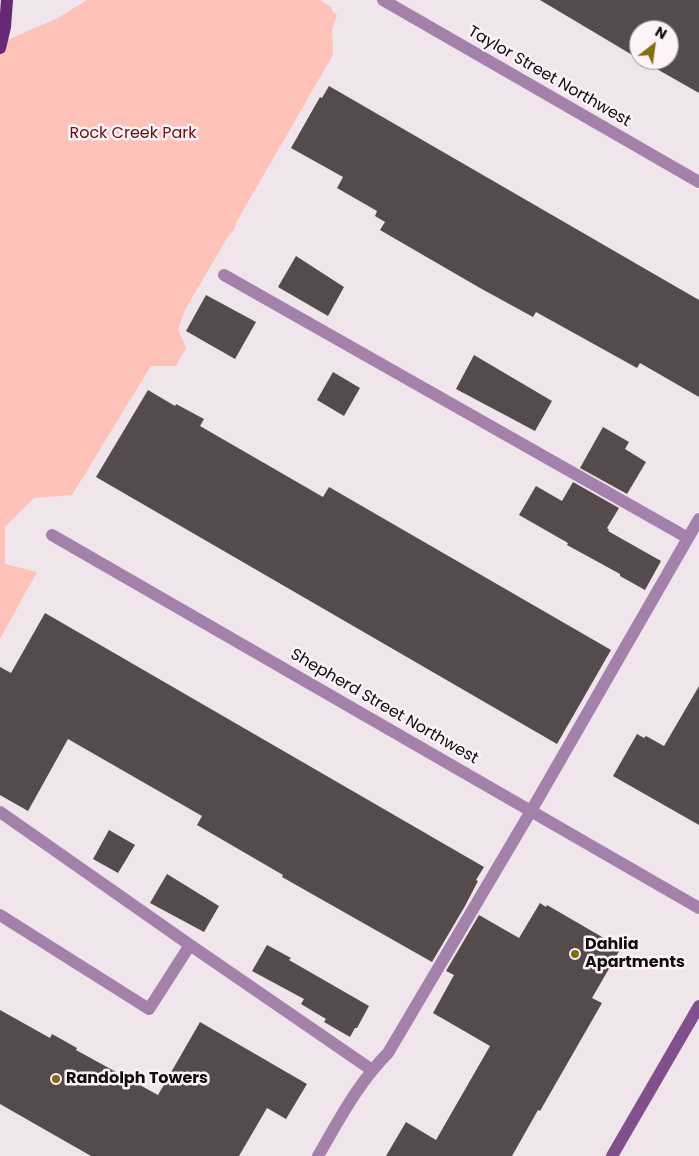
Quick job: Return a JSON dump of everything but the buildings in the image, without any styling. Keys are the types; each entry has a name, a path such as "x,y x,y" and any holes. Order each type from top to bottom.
{"main road":[{"path":"0,48 5,27 6,0"},
{"path":"612,1156 699,1006"}],"street":[{"name":"Taylor Street Northwest","path":"383,0 699,182"},
{"path":"224,276 688,538"},
{"path":"318,1156 354,1094 388,1053 531,811 699,519"},
{"name":"Shepherd Street Northwest","path":"52,535 699,908"},
{"path":"0,812 372,1070"},
{"path":"0,915 149,1009 190,945"}],"green space":[{"name":"Rock Creek Park","path":"87,0 320,0 332,8 332,11 337,15 332,30 333,55 237,221 234,230 229,235 186,308 178,329 186,348 176,366 151,366 72,495 34,498 5,527 5,564 37,572 0,639 0,43 56,19"}],"place":[{"name":"Dahlia Apartments","path":"575,954"},
{"name":"Randolph Towers","path":"56,1079"}]}
